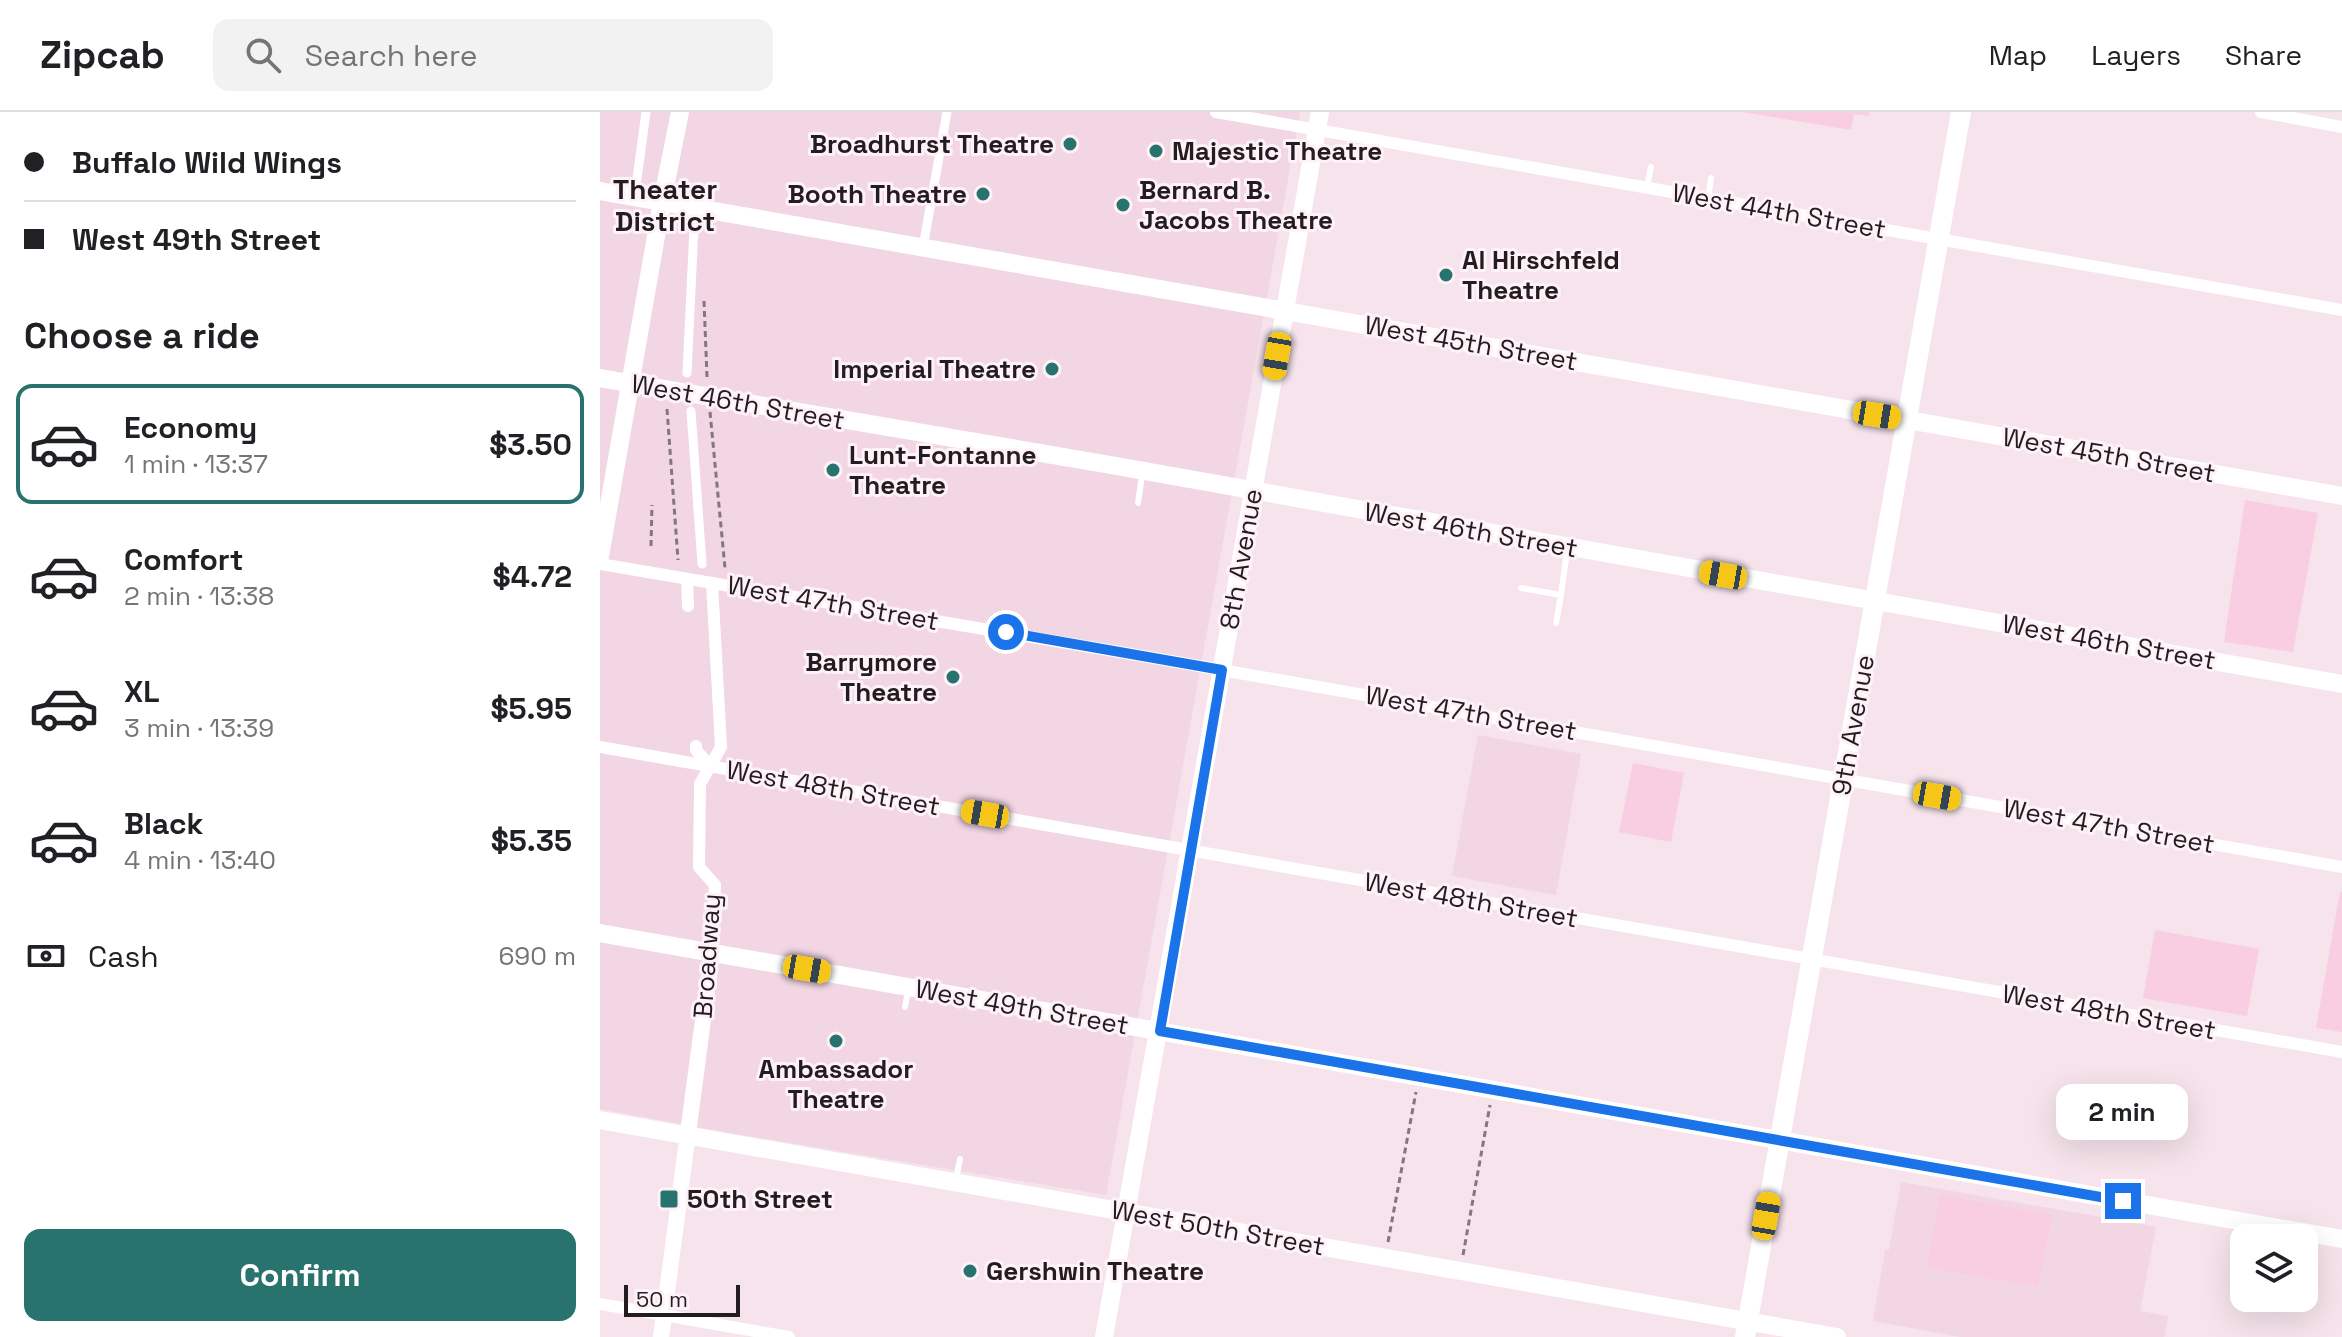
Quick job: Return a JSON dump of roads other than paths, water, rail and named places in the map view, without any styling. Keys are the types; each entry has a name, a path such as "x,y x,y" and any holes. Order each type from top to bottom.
{"main road":[{"path":"600,556 680,112"},
{"name":"9th Avenue","path":"1746,1329 1961,112"},
{"name":"8th Avenue","path":"1104,1337 1319,121"},
{"name":"West 45th Street","path":"600,191 2342,496"},
{"name":"West 46th Street","path":"600,378 2342,684"},
{"name":"West 49th Street","path":"600,933 2342,1239"},
{"name":"West 50th Street","path":"600,1120 1385,1257 1746,1329 1837,1337"}],"street":[{"path":"637,179 646,112"},
{"path":"923,247 947,112"},
{"name":"West 44th Street","path":"1216,112 1319,121 1647,188 2342,310"},
{"path":"2261,112 2342,127"},
{"path":"687,373 694,227"},
{"path":"691,411 702,564"},
{"name":"West 47th Street","path":"600,564 2342,867"},
{"path":"687,579 688,606"},
{"name":"Broadway","path":"661,1337 712,952 715,885 699,867 700,784 721,747 712,583"},
{"path":"696,746 710,766"},
{"name":"West 48th Street","path":"600,747 2342,1052"},
{"path":"600,1304 789,1337"}],"lane":[{"path":"1647,188 1651,167"},
{"path":"1708,198 1711,178"},
{"path":"1138,503 1142,471"},
{"path":"1556,623 1568,547"},
{"path":"1521,588 1561,595"},
{"path":"905,1007 909,987"},
{"path":"956,1182 960,1159"}],"place":[{"name":"Broadhurst Theatre","path":"1070,144"},
{"name":"Majestic Theatre","path":"1156,151"},
{"name":"Booth Theatre","path":"983,194"},
{"name":"Bernard B. Jacobs Theatre","path":"1123,205"},
{"name":"Al Hirschfeld Theatre","path":"1446,275"},
{"name":"Imperial Theatre","path":"1052,369"},
{"name":"Lunt-Fontanne Theatre","path":"833,470"},
{"name":"Barrymore Theatre","path":"953,677"},
{"name":"Ambassador Theatre","path":"836,1041"},
{"name":"50th Street","path":"669,1199"},
{"name":"Gershwin Theatre","path":"970,1271"}],"district":[{"name":"Theater District","path":"665,205"}]}
